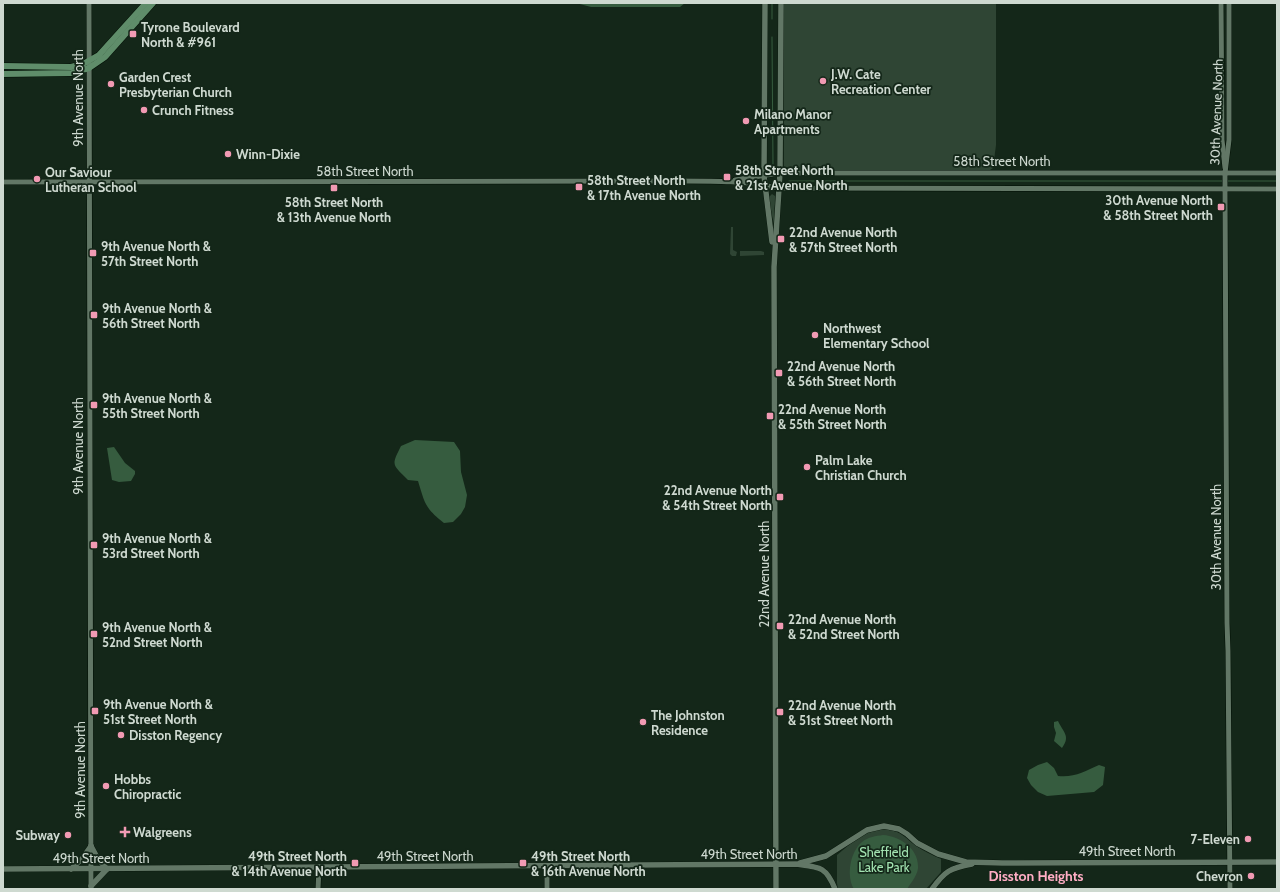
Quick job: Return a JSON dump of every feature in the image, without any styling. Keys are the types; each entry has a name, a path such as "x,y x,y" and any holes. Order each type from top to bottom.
{"main road":[{"path":"3,66 71,67 89,61 102,52 146,3"},
{"path":"3,74 72,73 89,68 105,56 153,3"},
{"name":"22nd Avenue North","path":"765,3 764,176 774,258"},
{"name":"22nd Avenue North","path":"776,889 774,258 780,173 781,3"},
{"name":"49th Street North","path":"796,864 826,856 867,830 884,826 899,829 917,843 938,854 966,862 1277,862"},
{"path":"71,869 82,860 91,846 98,859 107,869 91,888"},
{"name":"49th Street North","path":"932,889 940,878 951,869 978,863"},
{"name":"49th Street North","path":"3,869 796,864 822,869 832,880 835,889"}],"street":[{"name":"9th Avenue North","path":"89,3 91,888"},
{"name":"30th Avenue North","path":"1221,3 1222,156 1225,174"},
{"name":"30th Avenue North","path":"1229,3 1229,140 1225,188 1230,889"},
{"name":"58th Street North","path":"728,181 780,173 1225,174 1277,172"},
{"name":"58th Street North","path":"3,182 728,181 779,188 1277,189"},
{"path":"547,866 547,889"},
{"path":"318,867 318,889"}],"green space":[{"path":"783,3 996,3 996,145 993,168 990,170 790,170 784,167"},
{"path":"772,194 775,196 774,224 769,197"},
{"path":"731,227 733,227 733,250 737,252 736,256 732,256 730,254"},
{"path":"740,251 761,251 764,252 764,255 740,256"},
{"name":"Sheffield Lake Park","path":"887,829 900,833 921,849 941,859 941,872 926,889 838,889 837,855 860,837 872,832"}],"shaded area":[{"path":"576,3 685,3 680,7 591,7"},
{"path":"415,440 454,442 460,451 461,472 467,495 465,507 461,514 453,522 444,523 433,513 426,505 418,481 408,480 396,467 395,461 401,446"},
{"path":"114,447 125,463 135,471 131,481 119,482 112,480 107,448"},
{"path":"1058,721 1066,737 1065,744 1062,748 1054,741 1056,733 1054,722"},
{"path":"1047,762 1054,768 1058,776 1074,775 1099,765 1105,767 1103,785 1094,792 1047,796 1038,792 1027,778 1029,770"},
{"name":"Sheffield Lake Park","path":"883,835 901,841 906,844 915,854 918,869 914,878 907,889 854,889 850,878 850,864 858,846 864,840"}],"waterway":[{"path":"772,3 772,19"},
{"path":"772,37 773,164"},
{"path":"789,181 1223,181"},
{"path":"1228,181 1277,181"}],"place":[{"name":"Tyrone Boulevard North & #961","path":"133,34"},
{"name":"J.W. Cate Recreation Center","path":"823,81"},
{"name":"Garden Crest Presbyterian Church","path":"111,84"},
{"name":"Crunch Fitness","path":"144,110"},
{"name":"Milano Manor Apartments","path":"746,121"},
{"name":"Winn-Dixie","path":"228,154"},
{"name":"58th Street North & 21st Avenue North","path":"727,177"},
{"name":"Our Saviour Lutheran School","path":"37,179"},
{"name":"58th Street North & 17th Avenue North","path":"579,187"},
{"name":"58th Street North & 13th Avenue North","path":"334,188"},
{"name":"30th Avenue North & 58th Street North","path":"1221,207"},
{"name":"22nd Avenue North & 57th Street North","path":"781,239"},
{"name":"9th Avenue North & 57th Street North","path":"93,253"},
{"name":"9th Avenue North & 56th Street North","path":"94,315"},
{"name":"Northwest Elementary School","path":"815,335"},
{"name":"22nd Avenue North & 56th Street North","path":"779,373"},
{"name":"9th Avenue North & 55th Street North","path":"94,405"},
{"name":"22nd Avenue North & 55th Street North","path":"770,416"},
{"name":"Palm Lake Christian Church","path":"807,467"},
{"name":"22nd Avenue North & 54th Street North","path":"780,497"},
{"name":"9th Avenue North & 53rd Street North","path":"94,545"},
{"name":"22nd Avenue North & 52nd Street North","path":"780,626"},
{"name":"9th Avenue North & 52nd Street North","path":"94,634"},
{"name":"9th Avenue North & 51st Street North","path":"95,711"},
{"name":"22nd Avenue North & 51st Street North","path":"780,712"},
{"name":"The Johnston Residence","path":"643,722"},
{"name":"Disston Regency","path":"121,735"},
{"name":"Hobbs Chiropractic","path":"106,786"},
{"name":"Walgreens","path":"125,832"},
{"name":"Subway","path":"68,835"},
{"name":"7-Eleven","path":"1248,839"},
{"name":"49th Street North & 14th Avenue North","path":"355,863"},
{"name":"49th Street North & 16th Avenue North","path":"523,863"},
{"name":"Chevron","path":"1251,876"}],"district":[{"name":"Disston Heights","path":"1036,876"}]}
